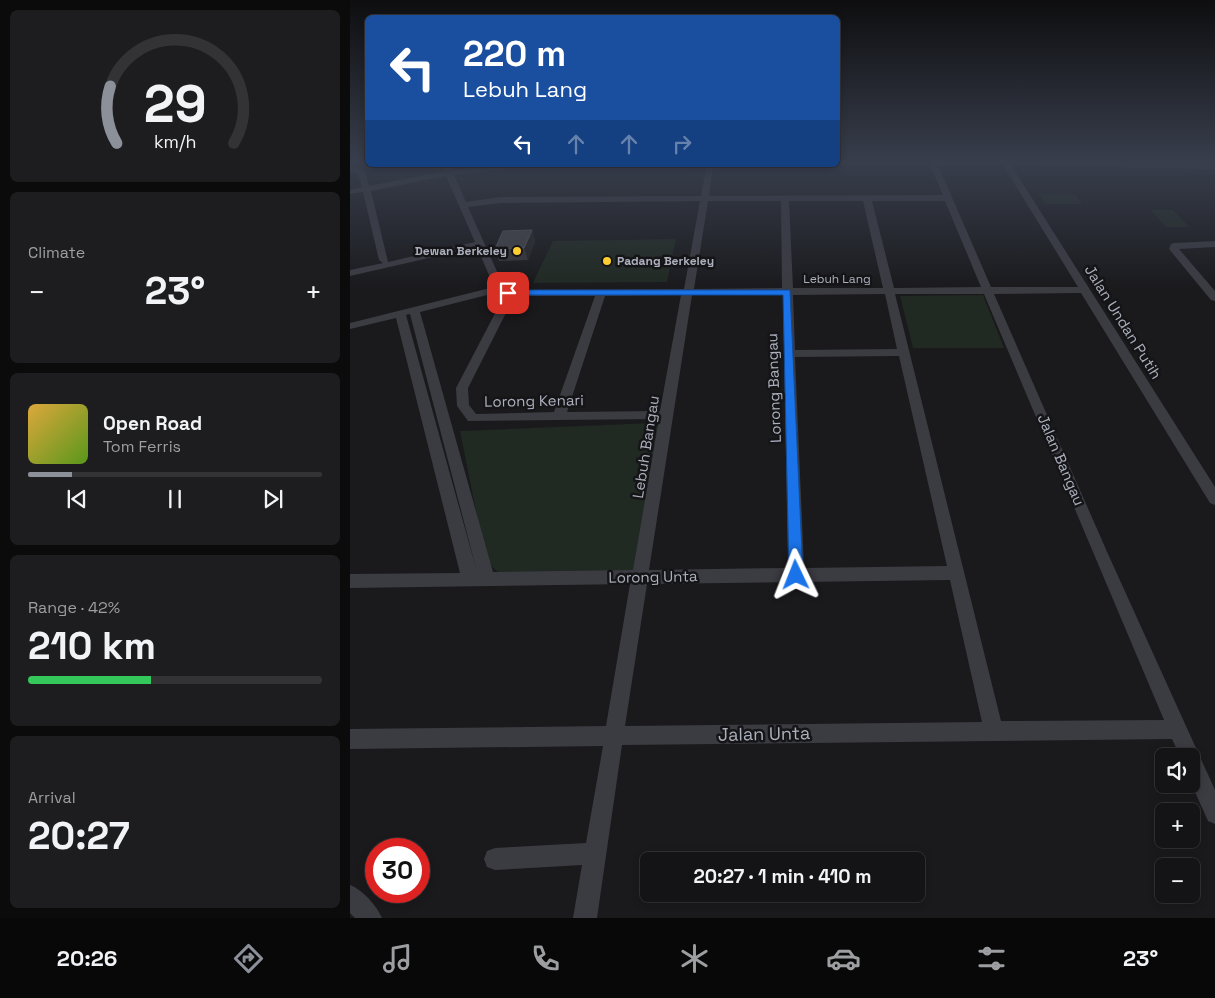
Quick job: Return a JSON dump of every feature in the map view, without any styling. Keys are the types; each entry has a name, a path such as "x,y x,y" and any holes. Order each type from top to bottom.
{"street":[{"path":"370,204 384,260"},
{"path":"480,204 463,206 499,286"},
{"name":"Lebuh Bangau","path":"585,918 613,735 642,577 687,293 703,204"},
{"name":"Lorong Bangau","path":"784,204 796,575"},
{"path":"868,204 994,731"},
{"name":"Jalan Bangau","path":"950,204 1100,554 1187,748"},
{"name":"Jalan Undan Putih","path":"1030,204 1215,499"},
{"path":"350,267 478,242"},
{"path":"350,273 478,242"},
{"path":"1215,244 1180,244 1174,246 1211,288 1215,298"},
{"name":"Lebuh Lang","path":"499,286 512,293 599,297 687,293 1084,290"},
{"path":"350,326 499,286"},
{"path":"350,320 499,286"},
{"path":"559,416 599,297"},
{"name":"Lorong Kenari","path":"599,297 506,302 462,388 463,406 473,418 668,415"},
{"path":"414,310 487,579"},
{"path":"400,313 470,579"},
{"path":"789,354 904,352"},
{"name":"Lorong Unta","path":"350,581 956,573"},
{"name":"Jalan Unta","path":"350,739 1179,730"},
{"name":"Jalan Bangau","path":"1200,779 1215,814"},
{"path":"495,859 594,854"},
{"path":"350,896 370,918"}],"shaded area":[{"path":"1151,210 1173,210 1189,227 1166,227"},
{"name":"Padang Berkeley","path":"676,239 667,282 533,283 553,241"},
{"path":"983,295 1004,348 913,348 900,296"},
{"path":"652,423 660,426 633,573 503,575 494,569 485,556 460,431"}],"building":[{"path":"532,230 524,248 495,249 503,231"}],"place":[{"name":"Dewan Berkeley","path":"517,251"},
{"name":"Padang Berkeley","path":"607,261"}],"route":[{"path":"508,293 787,292 796,575"}]}
